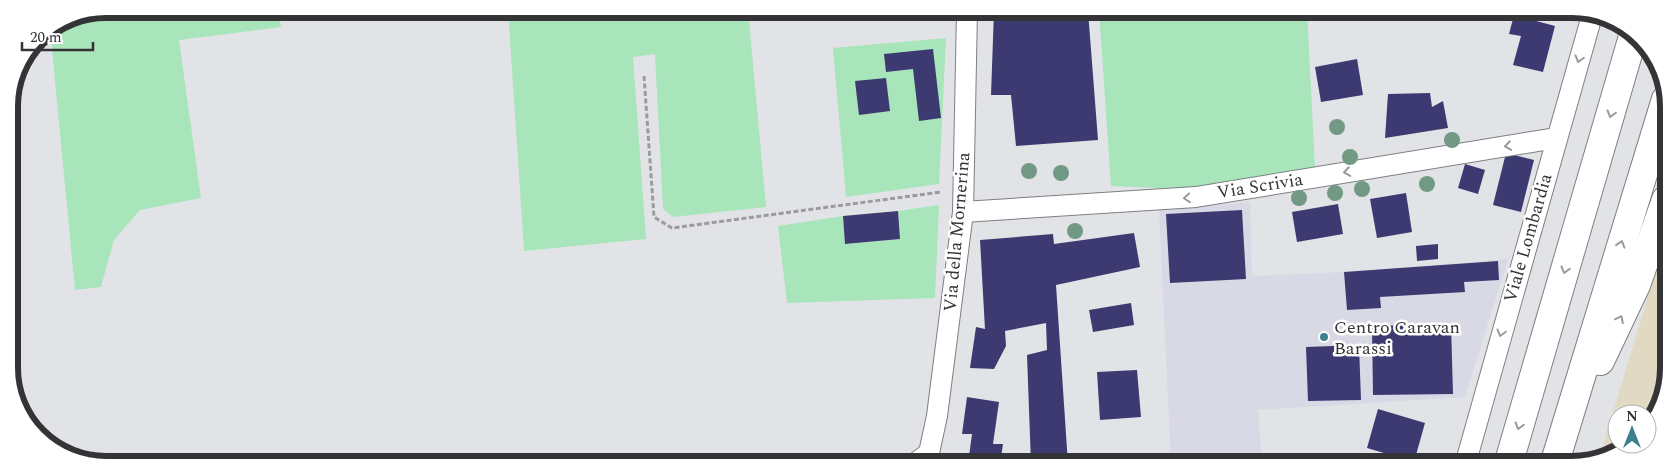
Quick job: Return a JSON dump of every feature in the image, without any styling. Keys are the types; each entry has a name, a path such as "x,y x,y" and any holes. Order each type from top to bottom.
{"highway":[{"path":"1511,456 1632,41"},
{"path":"1558,453 1660,119"},
{"path":"1558,453 1636,286 1660,217"}],"street":[{"name":"Via della Mornerina","path":"926,456 937,416 963,212 967,18"},
{"name":"Viale Lombardia","path":"1468,456 1591,19"},
{"name":"Via Scrivia","path":"963,212 1138,199 1196,197 1556,138"}],"path":[{"path":"644,76 654,217 672,228 964,189"}],"shaded area":[{"name":"Centro Caravan Barassi","path":"1250,202 1252,276 1344,272 1508,259 1465,397 1258,410 1261,456 1171,456 1159,210"},
{"path":"1660,256 1660,369 1655,397 1652,404 1616,404"},
{"path":"1607,433 1607,449 1601,451"}],"green space":[{"path":"94,18 280,18 281,27 179,40 201,198 140,210 114,240 101,287 75,290 51,36 72,24"},
{"path":"509,18 749,18 766,207 673,217 663,209 655,54 633,57 646,239 524,251"},
{"path":"1099,18 1307,18 1315,169 1177,189 1111,186"},
{"path":"946,38 939,184 846,197 833,48"},
{"path":"939,205 935,298 787,303 778,226 843,216 846,244 900,239 898,211"}],"building":[{"path":"994,18 1089,18 1098,140 1016,146 1011,95 991,95"},
{"path":"1513,18 1525,18 1555,26 1543,72 1513,65 1521,36 1509,34"},
{"path":"933,49 941,118 919,121 913,69 886,72 884,54"},
{"path":"1357,59 1363,95 1321,102 1315,67"},
{"path":"886,78 890,111 859,115 855,81"},
{"path":"1430,93 1432,107 1443,101 1448,128 1385,138 1388,94"},
{"path":"1506,153 1534,160 1521,212 1493,205"},
{"path":"1465,164 1485,170 1478,194 1458,188"},
{"path":"1406,193 1412,232 1377,238 1370,199"},
{"path":"1338,204 1343,234 1297,242 1292,212"},
{"path":"1242,210 1246,279 1170,283 1166,214"},
{"path":"898,211 900,239 845,244 843,216"},
{"path":"1134,233 1140,267 1056,285 1067,456 1031,456 1027,355 1047,350 1046,323 1005,331 1006,346 994,369 970,368 976,327 985,329 980,240 1053,234 1054,244"},
{"path":"1438,244 1438,259 1417,261 1416,246"},
{"path":"1498,261 1499,280 1464,282 1465,292 1380,297 1381,308 1347,310 1344,272"},
{"path":"1131,303 1134,325 1093,332 1089,310"},
{"path":"1451,324 1453,394 1373,395 1372,326"},
{"path":"1359,345 1361,400 1308,401 1306,347"},
{"path":"1137,370 1141,417 1100,420 1097,372"},
{"path":"967,397 999,402 993,444 1003,444 1001,456 969,456 972,434 962,434"},
{"path":"1378,409 1425,423 1416,456 1394,456 1367,448"}],"place":[{"name":"Centro Caravan Barassi","path":"1324,337"}]}
